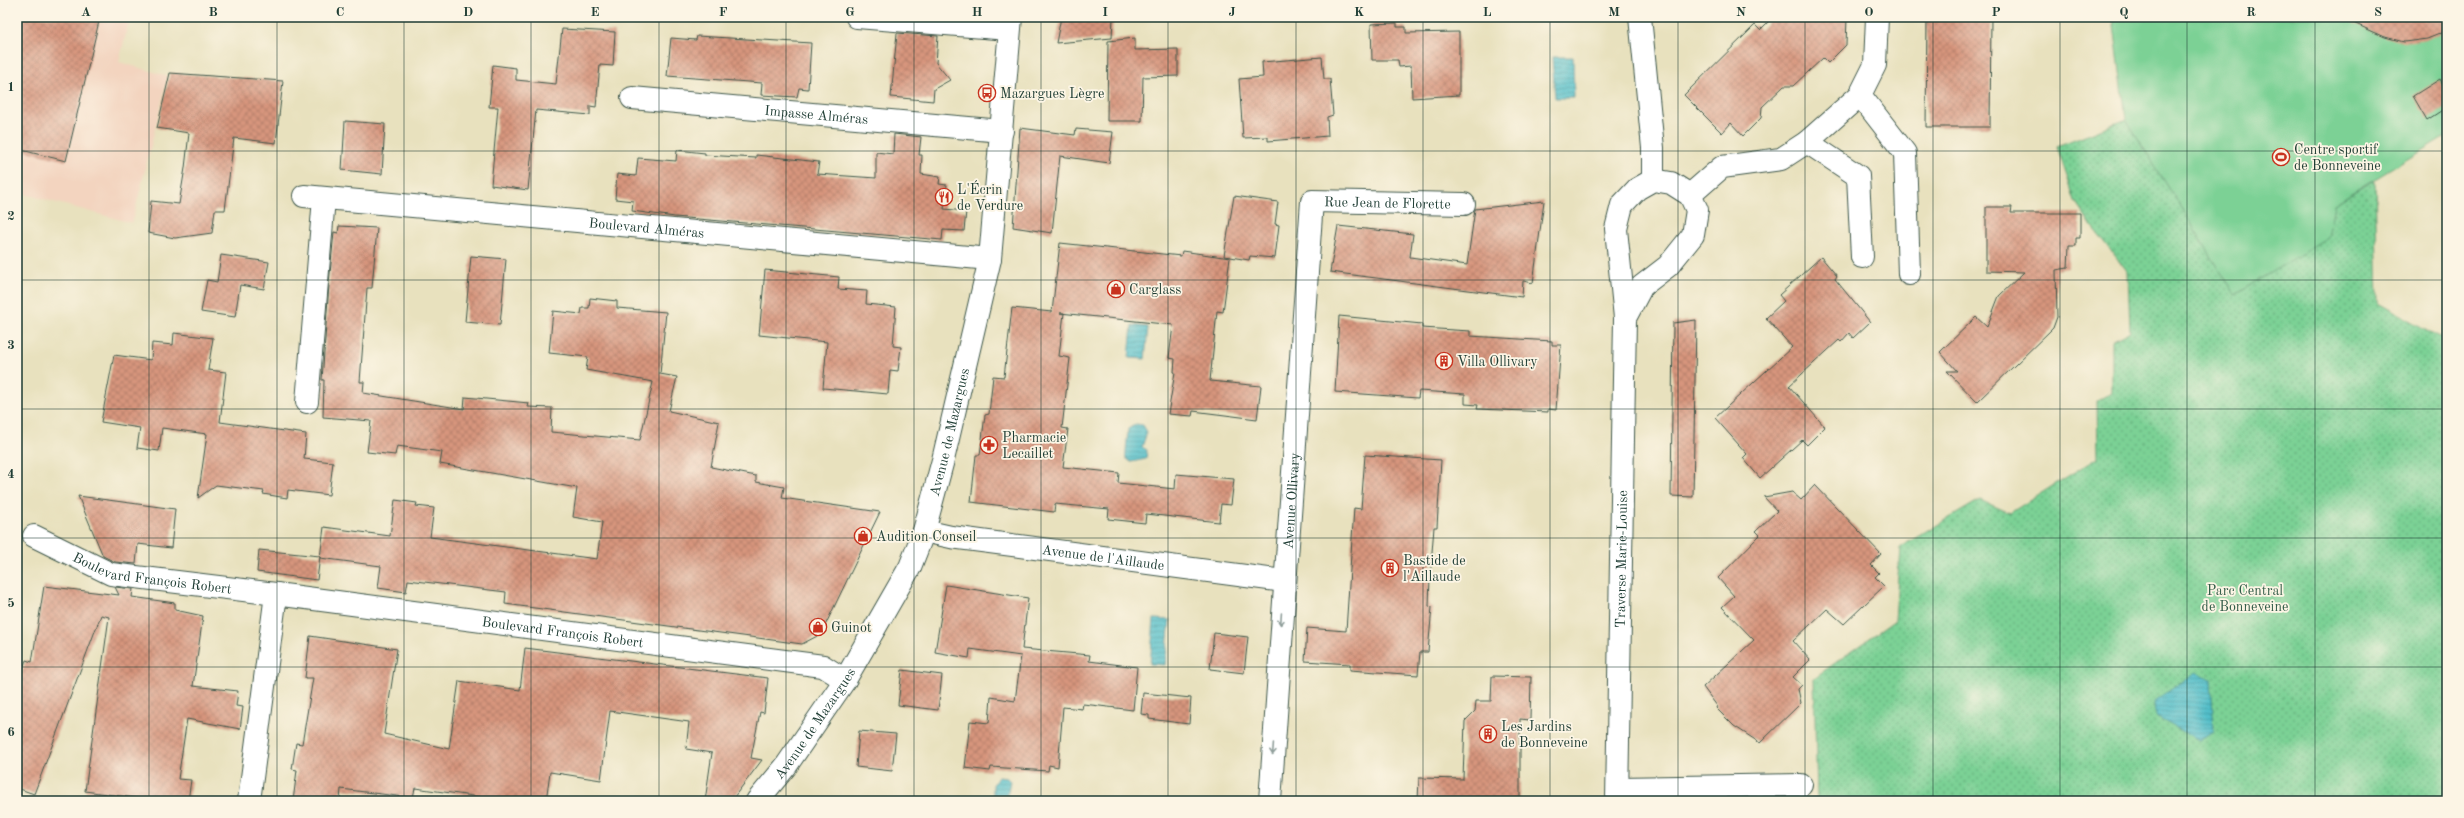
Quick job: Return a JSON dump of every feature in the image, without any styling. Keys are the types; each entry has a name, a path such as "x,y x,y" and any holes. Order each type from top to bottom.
{"street":[{"path":"857,17 1010,23"},
{"path":"1640,17 1653,148 1653,180 1671,183 1690,195 1722,167 1781,159 1807,142 1860,95 1875,65 1877,17"},
{"name":"Avenue de Mazargues","path":"757,801 786,766 845,680 910,567 924,531 943,460 990,259 1010,23"},
{"path":"1860,95 1905,153 1909,274"},
{"name":"Impasse Alméras","path":"632,98 1002,130"},
{"path":"1807,142 1858,176 1862,257"},
{"name":"Traverse Marie-Louise","path":"1618,795 1625,318 1616,229 1622,205 1637,189 1653,180"},
{"name":"Traverse Marie-Louise","path":"1625,318 1642,286 1668,266 1693,235 1698,210 1690,195"},
{"name":"Boulevard Alméras","path":"307,402 314,197 990,259"},
{"name":"Rue Jean de Florette","path":"1312,201 1464,204"},
{"name":"Avenue Ollivary","path":"1270,801 1284,580 1312,201"},
{"name":"Avenue de l'Aillaude","path":"924,531 951,537 1284,580"},
{"name":"Boulevard François Robert","path":"34,536 111,574 276,594 822,666 845,680"},
{"path":"249,801 276,594"},
{"path":"1618,795 1801,786"}],"shaded area":[{"path":"17,17 130,17 119,62 168,76 132,223 17,192"}],"green space":[{"name":"Centre sportif de Bonneveine","path":"2113,17 2447,17 2447,135 2334,204 2328,238 2235,294 2126,119"},
{"name":"Parc Central de Bonneveine","path":"2126,119 2235,294 2327,238 2334,204 2375,180 2378,303 2447,341 2447,801 1817,801 1814,678 1895,620 1900,547 1980,500 2010,513 2098,457 2097,401 2112,392 2112,341 2130,331 2128,272 2093,228 2075,201 2057,146"}],"water":[{"path":"1552,57 1573,57 1574,98 1555,98"},
{"path":"1132,325 1148,327 1145,359 1129,358"},
{"path":"1136,424 1143,425 1147,432 1142,447 1147,450 1146,459 1131,462 1126,458 1128,429"},
{"path":"1154,619 1170,620 1165,665 1150,664"},
{"path":"2196,672 2211,680 2214,732 2199,740 2156,717 2155,701"},
{"path":"998,777 1007,778 1010,781 1006,801 993,801 993,785"}],"building":[{"path":"17,17 100,17 66,161 17,149"},
{"path":"1061,17 1113,17 1112,38 1056,43"},
{"path":"1773,17 1847,17 1846,45 1828,63 1823,58 1793,86 1784,86 1762,107 1761,118 1743,136 1731,123 1722,133 1684,95 1755,25 1760,30"},
{"path":"1927,17 1991,17 1990,127 1926,127"},
{"path":"2340,17 2447,17 2447,31 2427,39 2404,42 2385,37"},
{"path":"1397,23 1397,27 1406,27 1406,33 1459,32 1459,95 1412,98 1411,66 1399,67 1398,60 1372,60 1371,24"},
{"path":"562,29 615,32 613,66 600,65 596,107 590,106 590,115 536,110 528,190 491,185 498,107 489,107 493,65 516,68 516,80 556,84"},
{"path":"897,33 938,36 936,63 950,80 934,89 933,101 891,97"},
{"path":"697,36 811,43 808,89 799,88 797,97 761,95 762,83 667,76 671,38 696,40"},
{"path":"1135,38 1135,50 1178,49 1178,76 1143,77 1142,121 1107,121 1108,41"},
{"path":"1322,57 1324,79 1330,79 1333,115 1327,117 1328,136 1268,141 1268,137 1243,138 1239,79 1263,77 1262,62"},
{"path":"170,73 283,81 276,143 234,138 225,210 215,210 212,233 175,238 148,233 151,201 179,204 185,168 189,133 157,128"},
{"path":"2440,79 2447,92 2447,107 2427,120 2413,96"},
{"path":"345,121 385,124 382,174 342,170"},
{"path":"1020,128 1075,135 1076,129 1113,132 1109,163 1060,156 1052,233 1013,227"},
{"path":"894,134 921,137 919,155 922,155 921,174 940,177 939,184 947,185 944,209 966,211 964,231 943,230 942,240 675,217 632,211 633,201 615,199 617,174 636,176 638,158 676,161 677,150 705,153 705,155 756,158 756,155 819,162 817,174 876,178 876,152 893,154"},
{"path":"1234,196 1278,202 1275,224 1279,225 1275,258 1250,256 1249,260 1224,256"},
{"path":"1544,201 1533,283 1523,281 1522,297 1330,272 1338,226 1413,234 1410,257 1467,265 1475,209"},
{"path":"1986,207 2012,207 2011,213 2080,213 2080,238 2076,238 2076,246 2069,246 2068,268 2056,270 2057,317 2053,328 1977,402 1947,371 1957,371 1940,352 1976,317 1987,327 1999,296 2024,272 1986,271"},
{"path":"339,226 377,228 372,288 367,288 360,382 364,382 363,393 464,409 465,397 529,403 528,407 552,408 551,432 640,440 653,382 586,370 588,357 549,353 553,311 581,314 582,308 589,308 590,298 617,301 617,308 666,312 660,374 677,377 669,411 719,422 711,467 756,476 756,482 784,487 782,498 880,512 821,634 802,644 505,604 506,592 408,580 406,592 378,588 381,566 320,558 324,527 390,536 395,500 417,503 416,506 434,508 430,537 597,559 602,522 573,517 577,488 440,464 442,452 397,446 395,455 367,452 371,421 323,417 324,380 322,380 329,284 334,232 338,233"},
{"path":"1060,243 1181,256 1182,251 1230,258 1223,312 1217,311 1210,381 1261,386 1257,419 1193,411 1192,416 1168,414 1175,372 1175,359 1169,358 1173,325 1064,313 1059,356 1070,358 1062,428 1068,429 1063,467 1119,473 1118,483 1175,489 1176,474 1234,479 1231,505 1221,504 1219,522 1146,514 1145,523 1108,519 1109,509 1055,504 1054,512 971,502 976,455 980,455 985,415 989,414 993,376 1004,377 1012,308 1052,312"},
{"path":"221,255 269,262 264,289 240,285 235,317 201,312 207,280 217,282"},
{"path":"471,256 506,259 500,325 465,322"},
{"path":"1821,257 1837,276 1835,279 1870,322 1853,338 1849,333 1841,342 1839,340 1789,386 1825,427 1807,445 1802,440 1760,478 1743,458 1747,454 1715,418 1792,347 1766,318 1784,301 1779,295"},
{"path":"765,270 839,277 838,289 867,291 866,304 896,307 893,346 901,347 898,371 890,370 888,394 823,388 827,342 759,335"},
{"name":"Villa Ollivary","path":"1339,316 1422,324 1422,328 1470,331 1470,336 1552,341 1552,345 1561,345 1556,410 1548,409 1548,412 1477,409 1478,405 1465,404 1465,394 1419,391 1418,398 1335,392"},
{"path":"1696,320 1693,497 1671,496 1673,323"},
{"path":"174,333 213,338 208,370 226,372 220,422 306,434 304,459 333,462 329,495 288,490 287,498 263,494 264,491 216,485 198,498 207,434 162,428 159,451 137,448 140,428 101,422 114,355 151,360 152,343 173,345"},
{"name":"Bastide de l'Aillaude","path":"1365,455 1441,460 1437,527 1434,527 1430,577 1429,606 1432,607 1428,652 1420,652 1418,675 1350,670 1350,664 1305,661 1307,628 1346,631 1354,508 1361,509"},
{"path":"1815,485 1881,554 1871,565 1879,573 1875,577 1884,586 1844,624 1827,609 1793,641 1810,660 1793,677 1802,685 1798,689 1801,703 1760,743 1734,726 1716,708 1717,706 1703,687 1754,640 1722,607 1734,596 1718,578 1760,535 1756,531 1777,511 1764,497 1792,492 1801,500"},
{"path":"78,496 175,509 171,548 138,544 136,564 115,562 103,556"},
{"path":"259,550 320,556 317,580 257,572"},
{"path":"946,585 1028,598 1022,649 1090,655 1089,661 1137,667 1133,710 1083,704 1082,709 1063,707 1058,767 1049,765 1048,771 991,767 990,771 965,768 970,721 989,723 991,697 1015,701 1021,656 970,649 969,658 935,652"},
{"path":"44,586 119,595 115,587 133,589 132,597 175,603 175,610 203,616 193,686 238,691 236,706 243,707 240,729 187,719 178,779 191,780 188,801 156,801 85,791 109,617 101,615 34,794 17,788 17,685 26,660 32,662"},
{"path":"1214,633 1248,637 1244,673 1210,669"},
{"path":"310,636 397,649 384,734 449,749 459,681 520,690 525,648 768,678 764,713 760,712 751,758 762,760 731,801 705,801 712,753 686,749 689,722 610,711 601,780 550,772 546,801 479,801 480,797 415,788 413,798 341,789 340,801 293,801 297,770 292,769 296,743 302,744 313,678 305,678"},
{"path":"902,670 942,675 938,710 898,705"},
{"name":"Les Jardins de Bonneveine","path":"1492,676 1531,677 1530,720 1520,719 1520,801 1418,801 1419,778 1463,779 1465,721 1475,711 1476,701 1491,701"},
{"path":"1143,693 1191,698 1189,724 1149,719 1149,715 1141,714"},
{"path":"859,731 896,734 892,771 856,767"}],"place":[{"name":"Mazargues Lègre","path":"987,93"},
{"name":"Centre sportif de Bonneveine","path":"2281,157"},
{"name":"L'Écrin de Verdure","path":"944,197"},
{"name":"Carglass","path":"1116,289"},
{"name":"Villa Ollivary","path":"1444,361"},
{"name":"Pharmacie Lecaillet","path":"989,445"},
{"name":"Audition Conseil","path":"863,536"},
{"name":"Bastide de l'Aillaude","path":"1390,568"},
{"name":"Guinot","path":"818,627"},
{"name":"Les Jardins de Bonneveine","path":"1488,734"}]}
